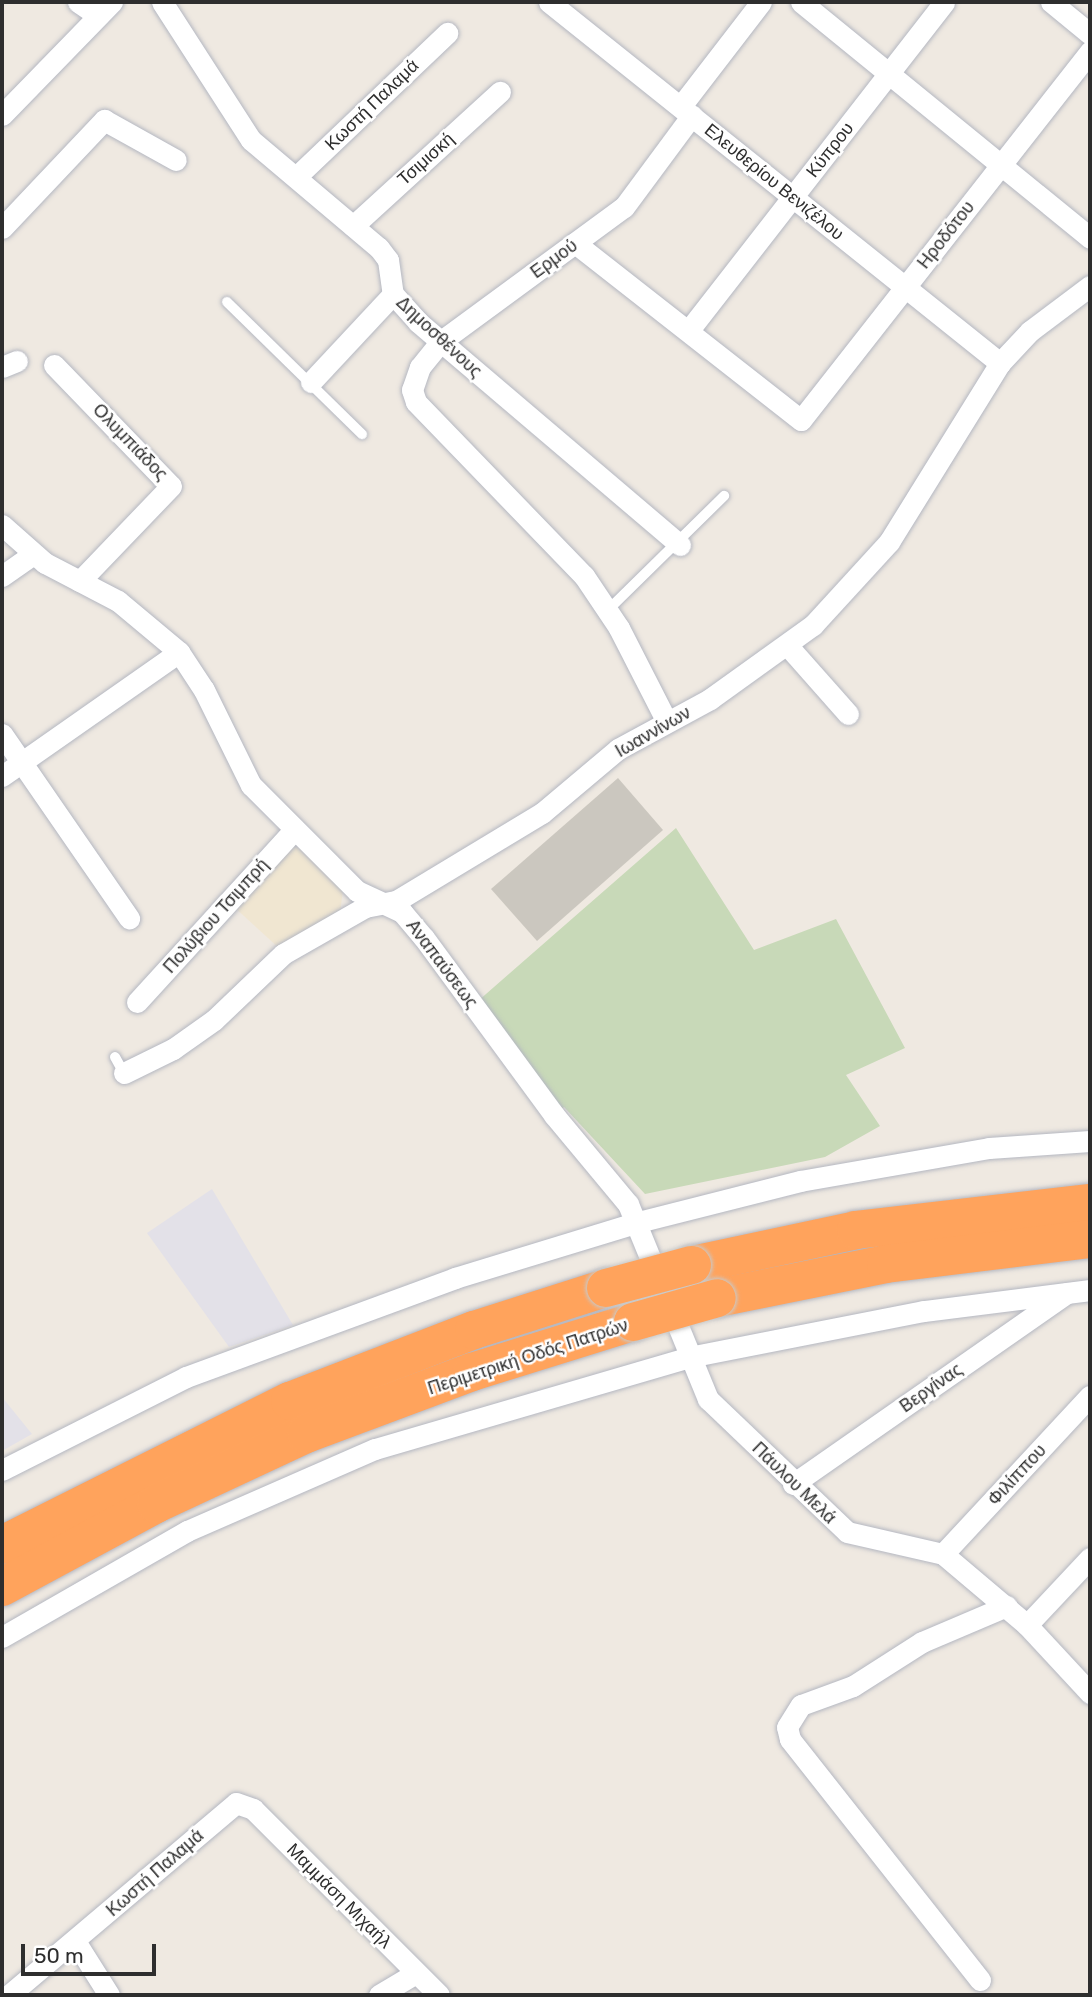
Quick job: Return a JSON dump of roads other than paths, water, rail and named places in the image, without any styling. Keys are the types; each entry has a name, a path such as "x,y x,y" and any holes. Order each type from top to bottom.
{"highway":[{"path":"2,1545 290,1401 474,1330 692,1265 868,1228 1090,1203"},
{"name":"Περιμετρική Οδός Πατρών","path":"2,1587 156,1504 306,1434 472,1372 717,1298 886,1264 1090,1238"}],"street":[{"path":"78,2 105,8"},
{"name":"Δημοσθένους","path":"162,2 251,141 386,255 393,294 440,342 680,545"},
{"name":"Ελευθερίου Βενιζέλου","path":"549,2 1000,362"},
{"name":"Ερμού","path":"608,610 563,551 412,394 417,373 440,342 635,197 686,110 761,2"},
{"path":"801,2 1090,238"},
{"name":"Κύπρου","path":"689,330 944,2"},
{"path":"1051,2 1090,34"},
{"path":"2,115 105,8"},
{"name":"Κωστή Παλαμά","path":"296,177 447,33"},
{"name":"Ηροδότου","path":"689,330 802,420 1090,51"},
{"name":"Τσιμισκή","path":"353,226 500,92"},
{"path":"2,228 95,125 104,120 176,160"},
{"path":"575,243 689,330"},
{"name":"Ιωαννίνων","path":"120,1065 214,1020 283,954 365,907 396,901 542,813 618,750 710,699 787,645 831,607 889,542 1000,362 1030,331 1090,286"},
{"path":"310,382 393,294"},
{"name":"Ολυμπιάδος","path":"54,365 171,486 80,581"},
{"name":"Αναπαύσεως","path":"2,525 33,554 118,601 178,652 204,690 251,785 357,891 402,912 638,1222 690,1357"},
{"path":"2,576 33,554"},
{"path":"608,610 667,722"},
{"path":"787,645 848,714"},
{"path":"2,776 178,652"},
{"path":"2,734 129,918"},
{"name":"Πολύβιου Τσιμπρή","path":"137,1002 295,829"},
{"path":"2,1470 186,1377 454,1278 638,1222 800,1181 989,1148 1090,1141"},
{"path":"2,1637 187,1531 284,1486 375,1449 690,1357 924,1311 1090,1290"},
{"name":"Βεργίνας","path":"793,1484 1068,1292"},
{"name":"Πάυλου Μελά","path":"690,1357 708,1399 793,1484 859,1539 943,1554 1007,1606 1090,1693"},
{"name":"Φιλίππου","path":"943,1554 1090,1396"},
{"path":"1027,1625 1090,1558"},
{"path":"979,1980 790,1739 787,1727 806,1702 853,1686 922,1642 1007,1606"},
{"name":"Κωστή Παλαμά","path":"9,1995 236,1803"},
{"name":"Μαμμάση Μιχαήλ","path":"236,1803 253,1809 439,1995"},
{"path":"75,1941 109,1995"},
{"path":"379,1995 415,1973"}],"lane":[{"path":"227,302 362,434"},
{"path":"608,610 680,545 724,496"}]}
